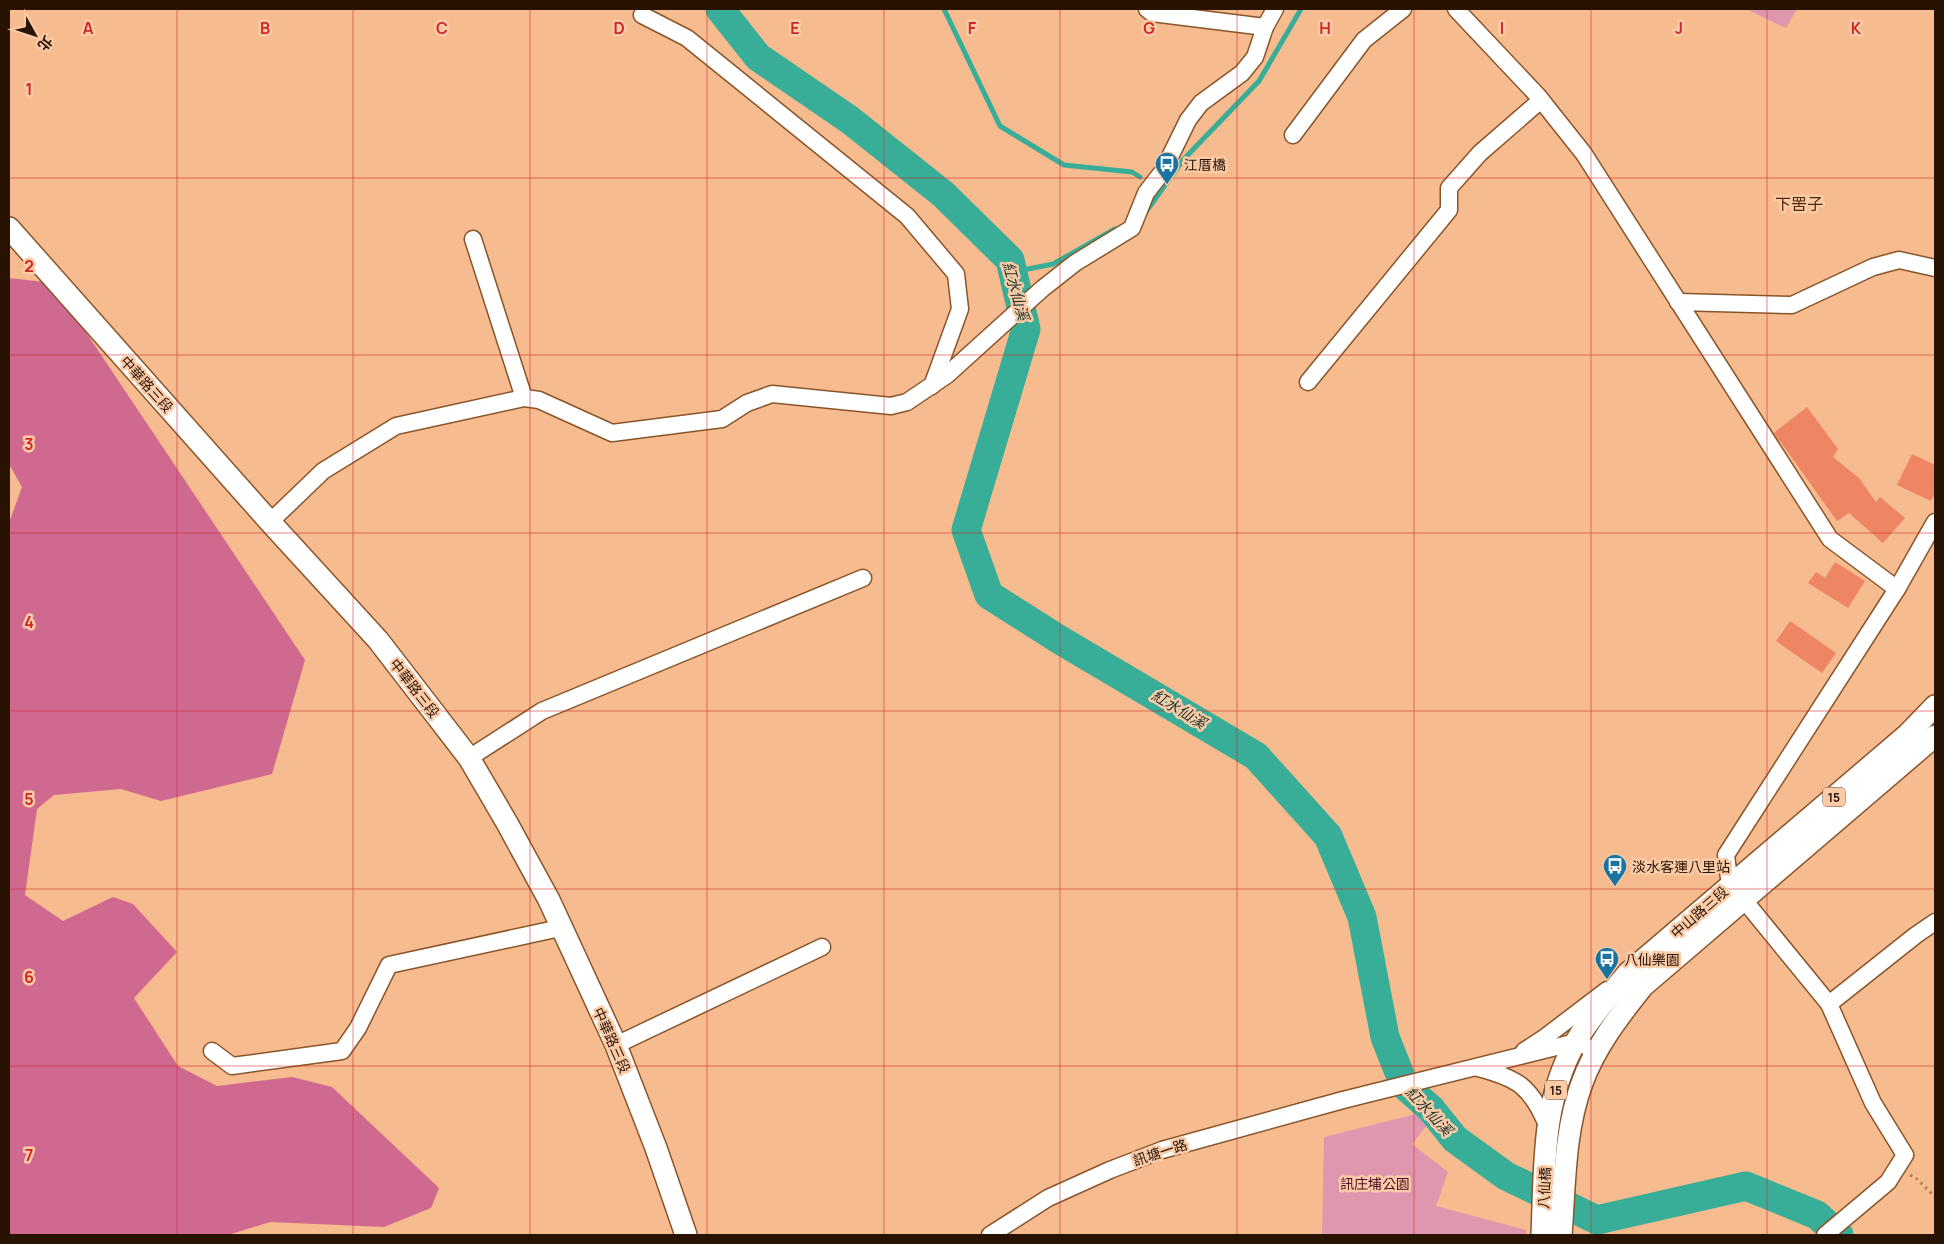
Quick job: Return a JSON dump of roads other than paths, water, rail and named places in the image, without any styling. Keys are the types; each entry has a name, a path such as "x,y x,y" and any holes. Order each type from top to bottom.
{"main road":[{"name":"中華路三段","path":"9,228 270,522 378,640 468,758 507,823 549,900 560,928 616,1045 656,1148 686,1235"},
{"name":"中山路三段","path":"1568,1141 1573,1111 1582,1082 1597,1051 1616,1020 1643,986 1737,893 1907,735 1935,706"},
{"name":"中山路三段","path":"1547,1132 1552,1103 1561,1074 1576,1042 1596,1012 1628,973 1737,893 1935,736"},
{"name":"八仙橋","path":"1542,1235 1547,1132"},
{"name":"八仙橋","path":"1561,1235 1568,1141"}],"street":[{"path":"1147,9 1152,13 1265,27"},
{"path":"270,522 324,471 396,426 524,398 539,400 612,433 722,419 747,403 772,394 891,406 908,402 947,375 1042,289 1075,263 1132,228 1146,193 1163,171 1188,120 1201,103 1242,73 1255,57 1265,27 1275,9"},
{"path":"1293,135 1364,40 1403,9"},
{"path":"1456,9 1541,100 1584,154 1830,539 1897,589"},
{"path":"642,15 687,38 907,216 956,274 960,309 932,386"},
{"path":"1308,382 1449,210 1449,188 1480,153 1541,100"},
{"path":"473,239 524,398"},
{"path":"1678,302 1792,305 1873,267 1899,260 1935,268"},
{"path":"1825,1235 1892,1175 1905,1154 1873,1103 1829,1004 1737,893 1726,855 1897,589 1935,522"},
{"path":"468,758 542,712 863,578"},
{"path":"1829,1004 1935,922"},
{"path":"212,1051 232,1066 342,1051 358,1028 389,965 560,928"},
{"path":"616,1045 822,947"},
{"path":"1513,1058 1544,1038 1628,973"},
{"path":"1476,1068 1576,1042 1597,1051"},
{"path":"1476,1068 1514,1080 1528,1090 1539,1105 1547,1132"},
{"name":"訊塘一路","path":"990,1235 1048,1198 1119,1166 1162,1150 1343,1100 1476,1068"}],"waterway":[{"name":"紅水仙溪","path":"720,9 758,57 850,120 943,194 1010,260 1026,329 966,530 989,595 1060,640 1256,756 1328,836 1362,917 1385,1037 1404,1085 1431,1109 1455,1139 1506,1176 1597,1220 1746,1186 1817,1215 1839,1235"},
{"path":"944,9 1000,126 1064,165 1132,172 1140,177"},
{"path":"1146,212 1183,160 1259,81 1301,9"},
{"path":"1013,272 1053,264 1115,229"}],"place":[{"name":"江厝橋","path":"1167,185"},
{"name":"淡水客運八里站","path":"1615,887"},
{"name":"八仙樂園","path":"1607,980"}],"district":[{"name":"下罟子","path":"1799,204"}],"park label":[{"name":"訊庄埔公園","path":"1375,1183"}]}
